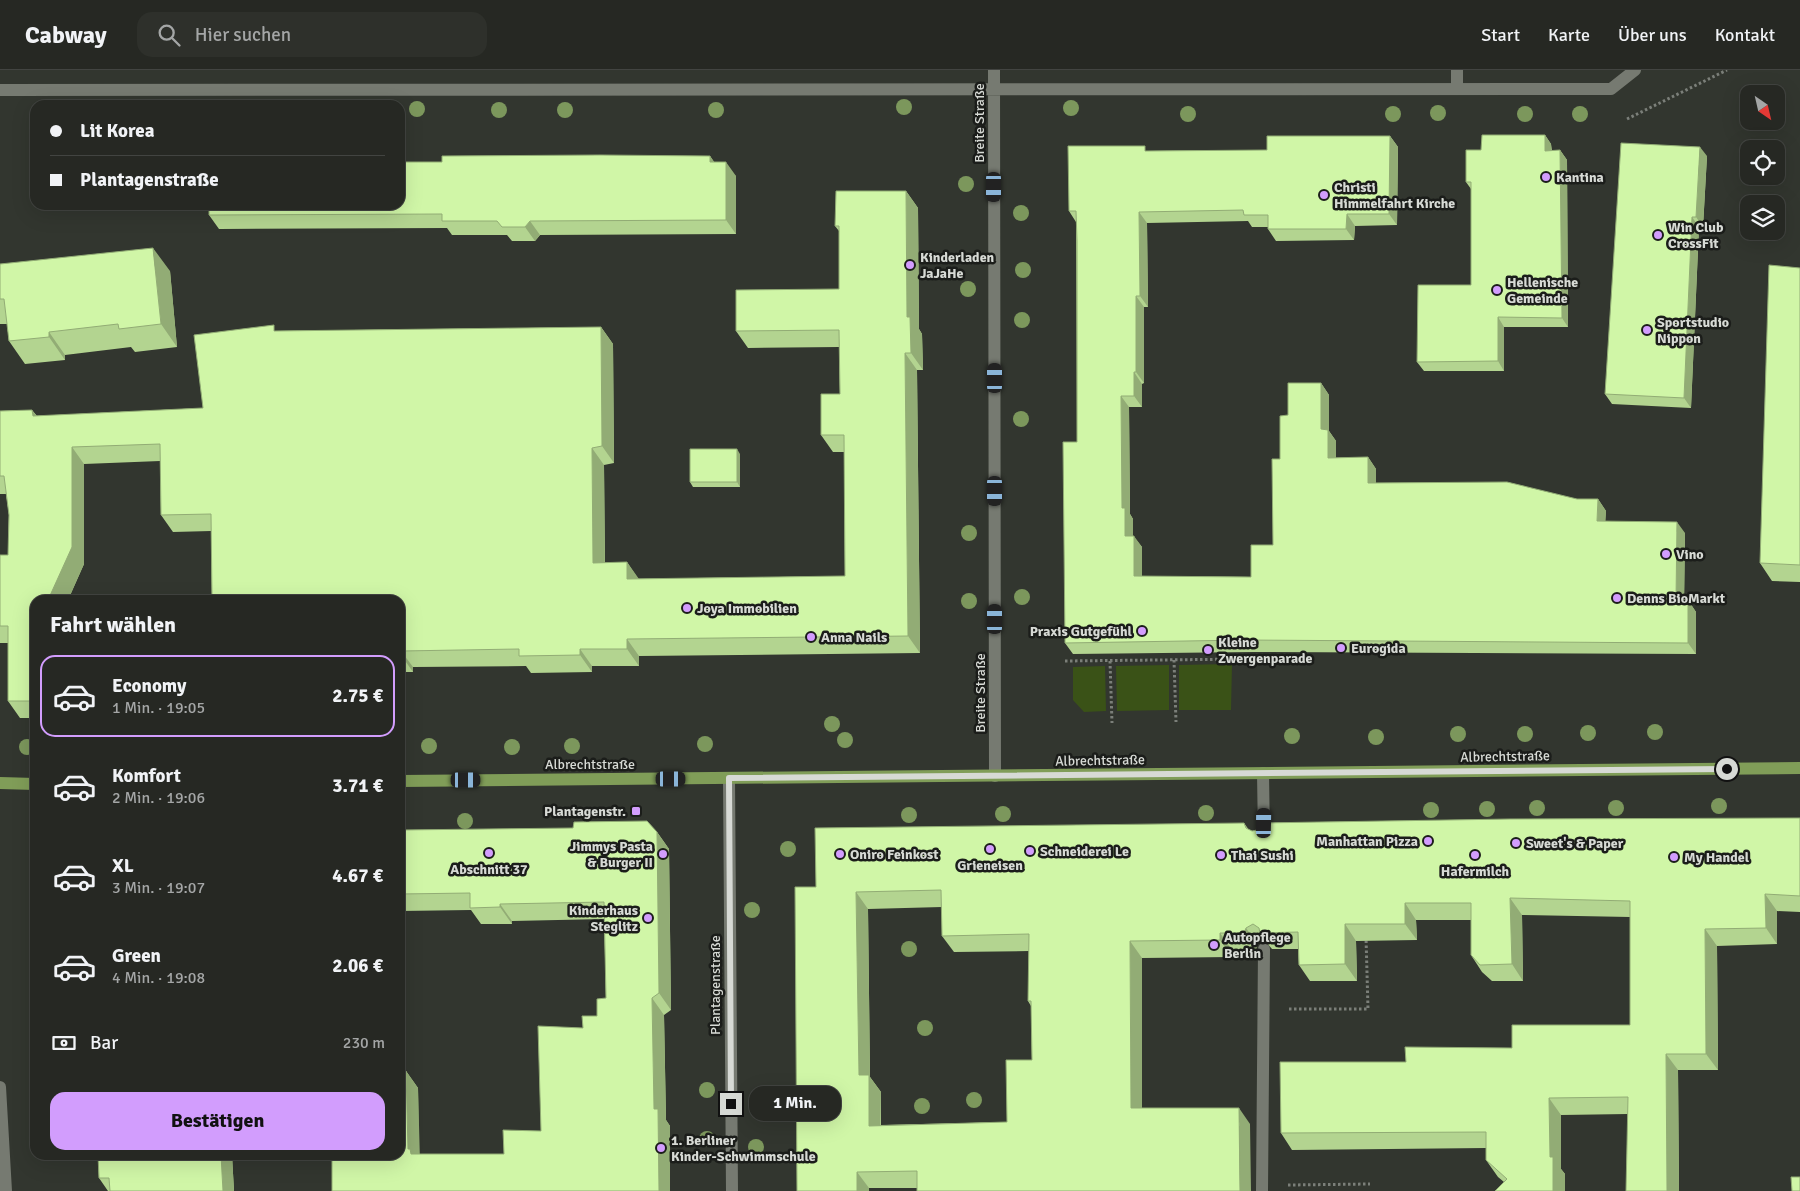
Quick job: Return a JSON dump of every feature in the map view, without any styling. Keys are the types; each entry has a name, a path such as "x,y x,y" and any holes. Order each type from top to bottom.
{"main road":[{"name":"Albrechtstraße","path":"405,781 1800,768"},
{"path":"0,783 30,784"}],"street":[{"name":"Breite Straße","path":"994,70 995,776"},
{"path":"1457,70 1457,88"},
{"path":"0,90 1611,89 1635,70"},
{"path":"1263,773 1264,840"},
{"name":"Plantagenstraße","path":"729,778 732,1191"},
{"path":"1262,1188 1264,950"},
{"path":"0,1087 6,1191"}],"path":[{"path":"1627,119 1727,70"},
{"path":"1065,661 1248,659"},
{"path":"1174,660 1176,722"},
{"path":"1110,661 1112,723"},
{"path":"1263,1009 1368,1009 1366,936"},
{"path":"1262,1188 1370,1184"}],"green space":[{"path":"1232,664 1231,710 1179,710 1179,665"},
{"path":"1169,665 1169,710 1117,711 1116,666"},
{"path":"1105,666 1106,711 1084,712 1073,700 1073,667"}],"building":[{"path":"1482,135 1545,135 1545,151 1560,150 1562,318 1498,317 1498,361 1417,362 1418,285 1471,285 1471,182 1466,182 1466,150 1481,150"},
{"path":"1267,136 1390,136 1389,214 1347,214 1346,229 1268,229 1268,215 1244,215 1243,210 1139,212 1140,296 1136,296 1136,372 1134,372 1134,396 1121,396 1122,508 1125,508 1125,536 1134,536 1134,576 1251,577 1251,545 1273,545 1272,459 1280,459 1280,416 1288,415 1288,383 1321,383 1321,429 1328,430 1328,458 1368,457 1368,483 1507,482 1577,499 1598,499 1597,521 1677,522 1676,600 1688,600 1688,643 1245,640 1065,643 1063,442 1077,442 1077,241 1076,211 1069,211 1068,146 1145,146 1145,151 1267,150"},
{"path":"1621,143 1700,147 1696,217 1692,217 1684,398 1605,394"},
{"path":"442,156 710,156 710,162 726,162 726,220 530,221 525,227 502,227 497,221 442,221 442,214 209,215 209,210 405,210 405,162 442,162"},
{"path":"836,191 906,191 907,317 910,317 911,353 905,353 908,636 627,639 627,649 580,649 580,655 519,656 519,649 405,651 405,595 212,595 211,514 161,515 160,444 72,447 72,547 50,595 30,595 30,701 8,701 8,626 0,626 0,555 8,555 9,515 4,476 0,476 0,411 32,410 33,416 203,408 194,335 274,325 274,331 601,327 602,446 592,448 593,563 627,562 627,579 845,576 844,435 821,435 821,394 840,394 839,330 736,331 736,290 839,289 839,226 835,226"},
{"path":"153,248 161,324 119,329 118,324 49,332 49,337 9,341 4,299 0,299 0,264"},
{"path":"1769,265 1800,268 1800,565 1760,563"},
{"path":"690,449 737,449 737,482 690,482"},
{"path":"1800,818 1800,896 1765,894 1766,928 1705,929 1706,1054 1666,1054 1667,1191 1626,1191 1628,1097 1549,1098 1550,1157 1553,1157 1553,1191 1495,1191 1507,1179 1486,1160 1486,1132 1281,1133 1280,1062 1406,1062 1405,1047 1512,1048 1512,1025 1630,1025 1630,901 1510,898 1512,964 1480,965 1471,955 1471,903 1405,903 1405,924 1345,924 1345,964 1299,965 1298,932 1260,933 1259,928 1253,924 1246,928 1244,933 1220,933 1220,940 1130,941 1131,1108 1239,1108 1240,1191 917,1191 917,1171 857,1172 857,1191 797,1191 795,887 816,887 815,828 1244,823 1246,828 1252,831 1257,830 1260,823 1510,819","holes":["941,890 942,936 1029,934 1028,1001 1031,1001 1032,1060 1006,1060 1007,1122 869,1126 869,1075 859,1075 856,892"]},
{"path":"647,821 657,832 659,993 652,998 654,1109 658,1109 659,1191 332,1191 332,1160 405,1160 405,1071 408,1149 410,1149 411,1154 504,1154 503,1130 541,1131 538,1026 583,1028 582,1016 597,1016 597,999 606,998 604,902 500,904 500,907 470,908 470,893 405,894 405,830 573,828 574,822"},
{"path":"98,1160 221,1160 223,1191 110,1191 109,1178 99,1178"},
{"path":"1791,1177 1800,1177 1800,1191 1792,1191"}],"place":[{"name":"Kantina","path":"1546,177"},
{"name":"Christi Himmelfahrt Kirche","path":"1324,195"},
{"name":"Win Club CrossFit","path":"1658,235"},
{"name":"Kinderladen JaJaHe","path":"910,265"},
{"name":"Hellenische Gemeinde","path":"1497,290"},
{"name":"Sportstudio Nippon","path":"1647,330"},
{"name":"Vino","path":"1666,554"},
{"name":"Denns BioMarkt","path":"1617,598"},
{"name":"Joya Immobilien","path":"687,608"},
{"name":"Praxis Gutgefühl","path":"1142,631"},
{"name":"Anna Nails","path":"811,637"},
{"name":"Eurogida","path":"1341,648"},
{"name":"Kleine Zwergenparade","path":"1208,650"},
{"name":"Plantagenstr.","path":"636,811"},
{"name":"Manhattan Pizza","path":"1428,841"},
{"name":"Sweet's & Paper","path":"1516,843"},
{"name":"Grieneisen","path":"990,849"},
{"name":"Schneiderei Le","path":"1030,851"},
{"name":"Abschnitt 37","path":"489,853"},
{"name":"Jimmys Pasta & Burger II","path":"663,854"},
{"name":"Oniro Feinkost","path":"840,854"},
{"name":"Thai Sushi","path":"1221,855"},
{"name":"Hafermilch","path":"1475,855"},
{"name":"My Handel","path":"1674,857"},
{"name":"Kinderhaus Steglitz","path":"648,918"},
{"name":"Autopflege Berlin","path":"1214,945"},
{"name":"1. Berliner Kinder-Schwimmschule","path":"661,1148"}],"route":[{"path":"731,1104 729,778 1727,769"}]}
